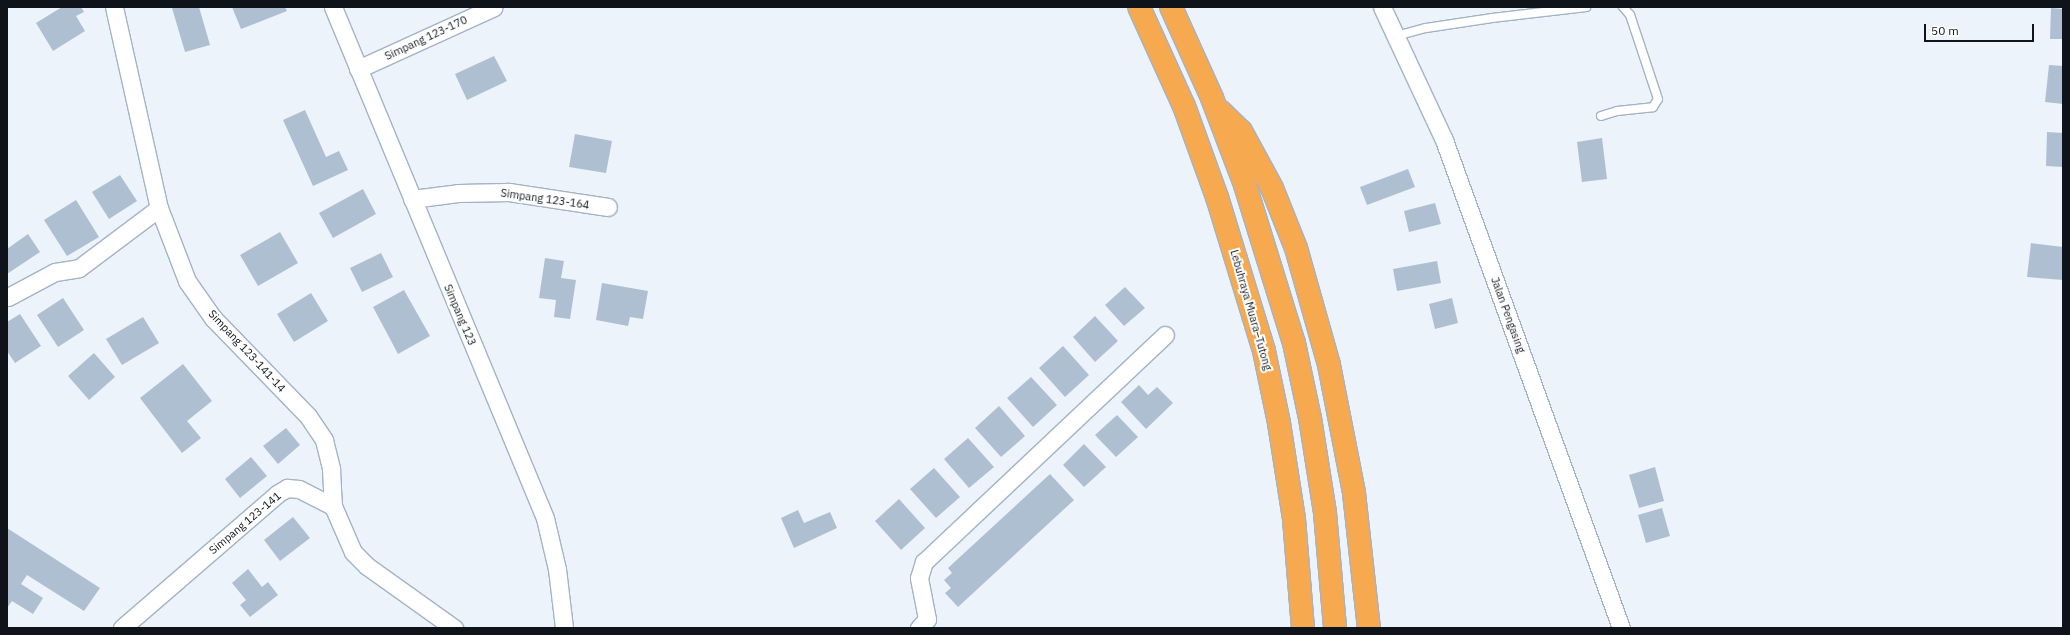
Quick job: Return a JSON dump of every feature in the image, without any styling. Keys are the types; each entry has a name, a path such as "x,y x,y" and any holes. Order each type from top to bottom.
{"highway":[{"name":"Lebuhraya Muara–Tutong","path":"1139,7 1184,106 1215,190 1264,351 1279,423 1294,519 1302,628"},
{"path":"1171,7 1215,106 1245,185 1294,343 1310,418 1325,513 1335,628"},
{"path":"1215,106 1241,131 1272,188 1296,248 1329,365 1354,493 1369,628"}],"street":[{"name":"Simpang 123-141-14","path":"114,7 158,208 187,280 213,318 308,416 324,440 331,469 333,506"},
{"name":"Simpang 123","path":"333,7 545,518 557,569 564,628"},
{"name":"Simpang 123-170","path":"358,70 494,7"},
{"name":"Jalan Pengasing","path":"1382,7 1444,140 1621,628"},
{"name":"Simpang 123-164","path":"412,199 458,193 509,192 608,207"},
{"path":"8,297 55,272 79,268 158,208"},
{"path":"919,628 927,619 919,585 924,562 1165,335"},
{"name":"Simpang 123-141","path":"122,628 277,494 287,488 299,489 333,506"},
{"path":"333,506 343,534 353,552 362,561 454,628"}],"lane":[{"path":"1396,36 1426,28 1492,18 1586,7"},
{"path":"1601,116 1617,111 1653,107 1658,99 1630,14 1623,7"}],"building":[{"path":"62,7 81,7 84,12 76,16 85,31 53,51 36,23"},
{"path":"199,7 210,45 185,52 172,8"},
{"path":"232,7 285,7 287,11 241,29"},
{"path":"2051,8 2063,9 2063,39 2050,39"},
{"path":"494,56 507,81 467,100 455,74"},
{"path":"2049,65 2063,66 2063,104 2045,102"},
{"path":"305,110 326,157 339,151 348,170 313,186 283,120"},
{"path":"2047,132 2063,133 2063,167 2046,166"},
{"path":"575,134 612,141 606,173 569,167"},
{"path":"1602,138 1607,179 1582,182 1577,142"},
{"path":"1408,169 1415,187 1367,205 1360,187"},
{"path":"120,175 137,201 109,219 92,192"},
{"path":"363,189 376,214 333,238 319,213"},
{"path":"76,200 99,237 67,256 44,220"},
{"path":"1435,203 1441,224 1409,232 1404,211"},
{"path":"280,232 298,263 258,286 240,255"},
{"path":"28,234 40,252 7,274 7,249"},
{"path":"2031,243 2063,247 2063,280 2027,277"},
{"path":"381,253 393,277 362,292 350,268"},
{"path":"545,258 564,261 561,278 576,280 570,319 554,317 556,300 539,298"},
{"path":"1437,261 1441,283 1397,291 1393,269"},
{"path":"602,283 648,291 643,319 630,317 628,326 596,320"},
{"path":"1125,287 1145,308 1124,326 1105,305"},
{"path":"404,290 430,336 398,354 373,307"},
{"path":"311,293 328,321 294,342 277,314"},
{"path":"63,298 84,330 58,347 37,315"},
{"path":"1452,298 1458,323 1435,329 1429,304"},
{"path":"20,314 41,346 15,363 7,351 7,322"},
{"path":"1095,316 1118,341 1095,362 1073,337"},
{"path":"143,317 159,343 122,365 106,339"},
{"path":"1063,346 1089,375 1065,397 1039,368"},
{"path":"94,353 115,377 89,400 68,376"},
{"path":"183,364 212,401 187,421 201,438 182,453 140,398"},
{"path":"1031,377 1057,405 1033,427 1007,398"},
{"path":"1139,385 1148,395 1157,387 1173,403 1146,429 1121,402"},
{"path":"999,406 1025,436 1001,457 975,428"},
{"path":"1117,415 1138,437 1116,457 1095,435"},
{"path":"286,428 300,445 278,464 263,446"},
{"path":"968,438 994,467 969,488 944,459"},
{"path":"1084,444 1106,467 1084,487 1063,465"},
{"path":"251,457 267,476 240,498 225,479"},
{"path":"1655,467 1664,501 1639,508 1629,475"},
{"path":"934,468 960,497 936,518 910,489"},
{"path":"1050,474 1074,500 958,607 945,593 951,588 944,580 952,573 948,568"},
{"path":"899,499 925,528 901,550 875,521"},
{"path":"1662,508 1670,536 1646,543 1638,515"},
{"path":"798,510 804,523 830,512 837,528 794,548 781,518"},
{"path":"293,517 310,538 280,561 264,540"},
{"path":"7,528 100,588 84,611 27,575 21,584 43,598 33,614 12,601 7,608"},
{"path":"248,569 262,587 268,582 278,595 250,617 240,605 246,600 232,583"}]}
